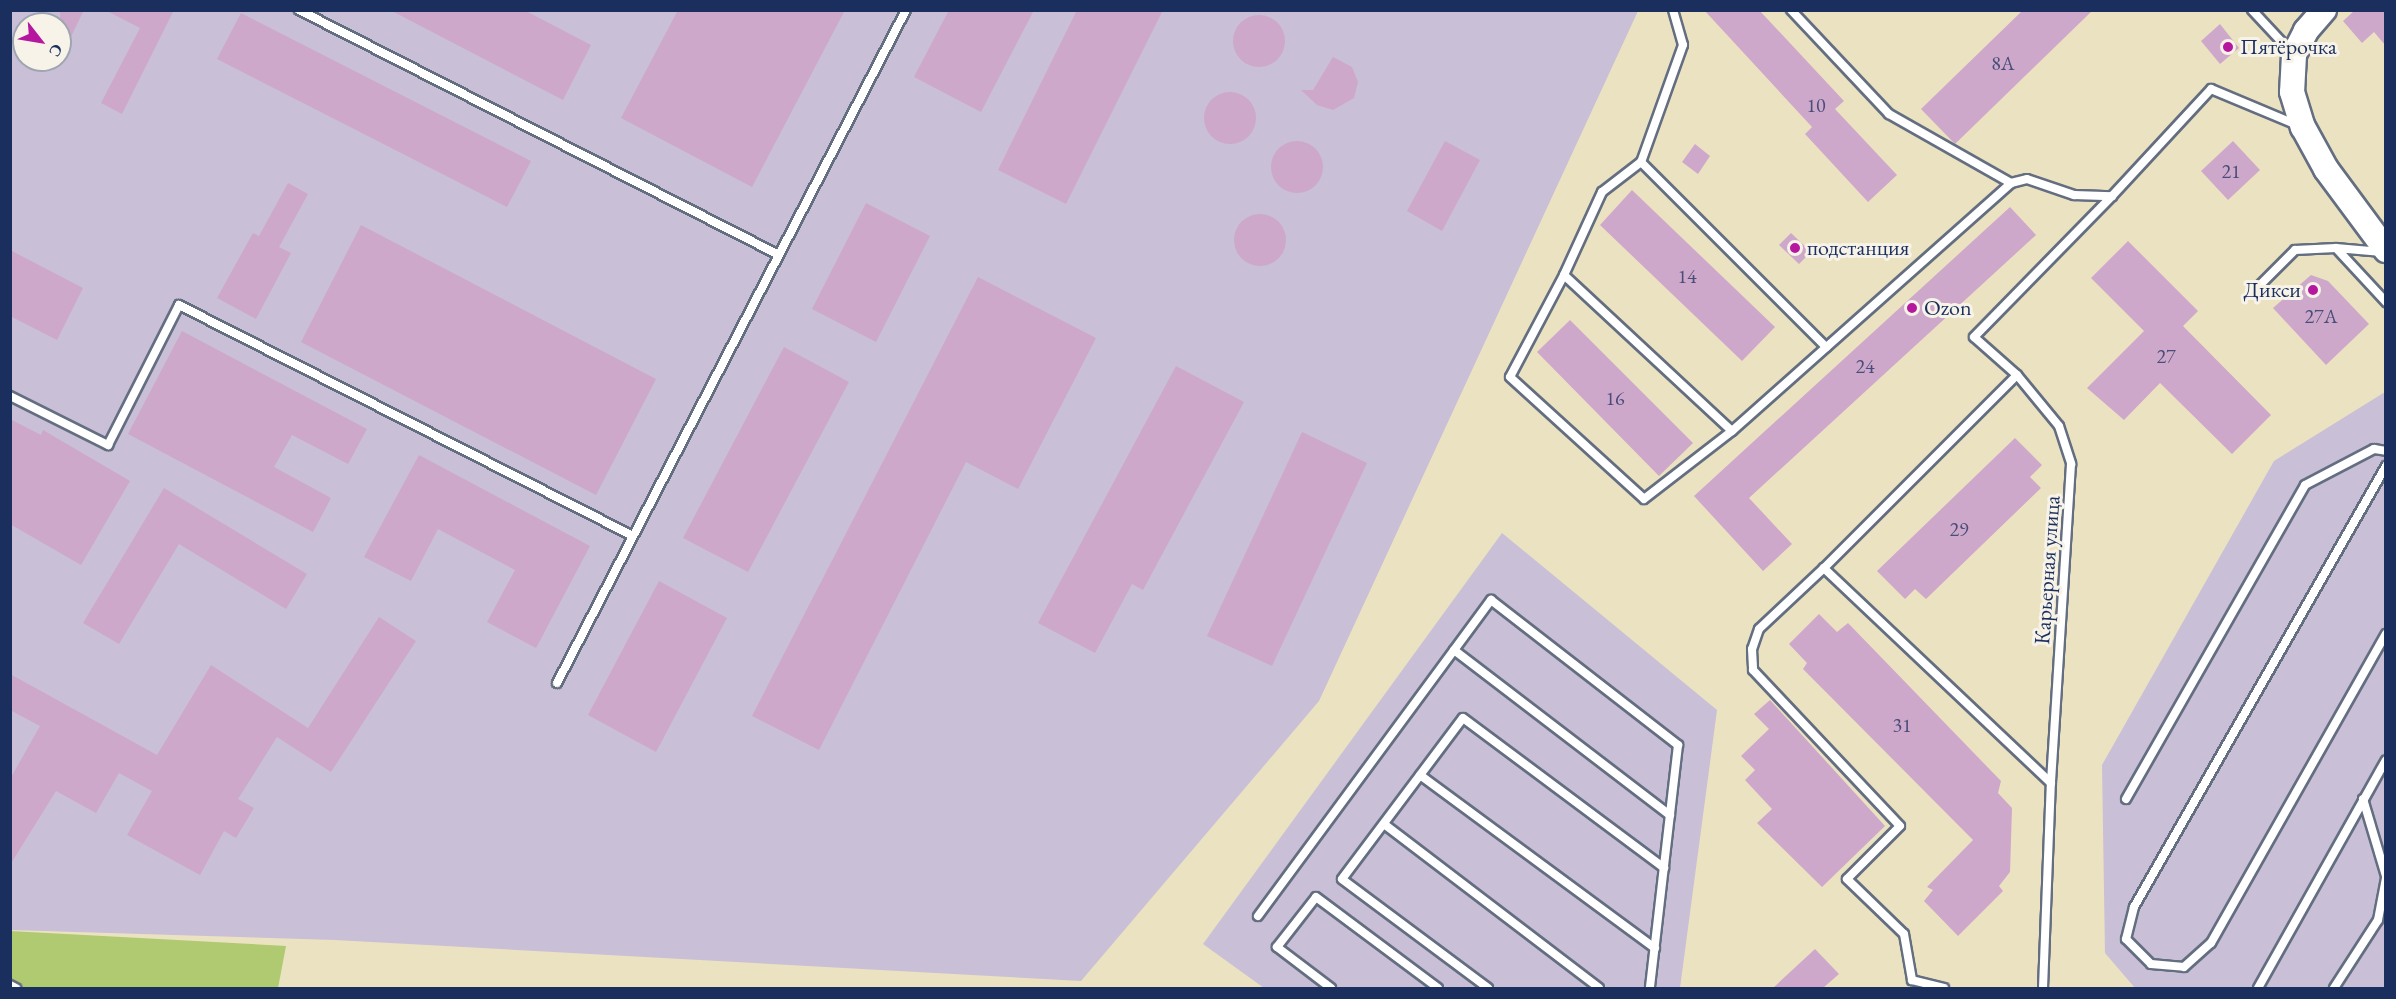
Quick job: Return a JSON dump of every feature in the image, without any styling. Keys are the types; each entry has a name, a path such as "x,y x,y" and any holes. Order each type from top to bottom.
{"main road":[{"path":"2324,10 2306,31 2294,55 2292,92 2303,127 2326,169 2385,251"}],"lane":[{"path":"299,10 779,255"},
{"path":"557,683 906,10"},
{"path":"1673,10 1683,45 1641,162 1602,192 1564,274 1510,376 1644,499 1732,431 2011,183 2027,179 2074,195 2112,195 2211,89 2303,127"},
{"path":"1791,10 1889,114 2011,183"},
{"path":"2252,10 2294,55"},
{"path":"1641,162 1826,347"},
{"name":"Карьерная улица","path":"2043,988 2051,783 2071,464 2059,426 2017,375 1974,337 2112,195"},
{"path":"2256,288 2295,250 2336,248 2385,251"},
{"path":"2336,248 2385,302"},
{"path":"1564,274 1732,431"},
{"path":"10,396 108,445 179,305 633,536"},
{"path":"1912,980 1904,934 1847,879 1900,826 1753,670 1752,649 1759,629 1824,568 2017,375"},
{"path":"2126,799 2306,485 2374,449 2385,451"},
{"path":"2385,466 2133,907 2126,939 2151,964 2184,968 2211,943 2385,634"},
{"path":"1824,568 2051,783"},
{"path":"1258,916 1491,600 1678,746 1650,988"},
{"path":"1454,650 1670,815"},
{"path":"1488,988 1342,879 1463,718 1664,868"},
{"path":"2258,988 2385,760"},
{"path":"1420,776 1655,948"},
{"path":"2334,988 2378,920 2385,877 2363,799"},
{"path":"1384,824 1599,988"},
{"path":"1331,988 1277,947 1316,897 1438,988"},
{"path":"1905,988 1912,980"},
{"path":"1912,980 1944,988"},
{"path":"10,985 16,988"}],"shaded area":[{"path":"11,11 1638,11 1319,701 1081,981 335,940 11,930"},
{"path":"2385,392 2385,988 2135,988 2105,953 2102,765 2274,461"},
{"path":"1502,533 1717,710 1680,988 1264,988 1203,944"}],"green space":[{"path":"10,931 286,946 278,988 11,988"}],"building":[{"path":"60,10 84,10 72,34 72,12 60,12"},
{"path":"105,10 174,10 122,114 101,103 140,28"},
{"path":"390,10 524,10 591,45 563,100"},
{"path":"678,10 845,10 752,187 621,118"},
{"path":"949,10 1034,10 981,112 914,77"},
{"path":"1077,10 1163,10 1066,204 998,170"},
{"path":"1704,10 1759,10 1844,101 1835,109 1897,175 1868,202 1805,134 1812,127"},
{"path":"2023,10 2093,10 1955,144 1921,109"},
{"path":"2355,10 2385,10 2385,45 2374,32 2362,43 2343,21"},
{"path":"241,13 531,161 507,207 217,59"},
{"path":"1259,15 1273,19 1281,27 1285,41 1281,55 1273,63 1259,67 1245,63 1237,55 1233,41 1237,27 1245,19"},
{"path":"2220,24 2239,48 2220,64 2201,41"},
{"path":"1333,57 1352,67 1358,82 1354,98 1333,110 1317,105 1301,90 1313,90"},
{"path":"1230,92 1244,96 1252,104 1256,118 1252,132 1244,140 1230,144 1216,140 1208,132 1204,118 1208,104 1216,96"},
{"path":"1297,141 1311,145 1319,153 1323,167 1319,181 1311,189 1297,193 1283,189 1275,181 1271,167 1275,153 1283,145"},
{"path":"1445,141 1480,160 1442,231 1407,211"},
{"path":"2233,141 2260,170 2228,200 2201,171"},
{"path":"1695,144 1710,156 1698,174 1682,162"},
{"path":"288,183 308,194 279,247 291,253 256,319 217,298 253,233 259,236"},
{"path":"1632,190 1775,327 1742,361 1600,225"},
{"path":"866,203 930,236 876,342 812,309"},
{"path":"2010,207 2036,235 1749,498 1792,544 1763,571 1694,496"},
{"path":"1260,214 1274,218 1282,226 1286,240 1282,254 1274,262 1260,266 1246,262 1238,254 1234,240 1238,226 1246,218"},
{"path":"361,225 656,379 596,495 301,342"},
{"name":"подстанция","path":"1791,233 1811,252 1799,264 1779,245"},
{"path":"2128,241 2198,311 2183,326 2271,415 2232,454 2160,383 2124,420 2087,388 2144,331 2091,278"},
{"path":"10,250 83,288 57,340 10,316"},
{"path":"2311,275 2328,281 2369,324 2326,365 2273,308"},
{"path":"978,277 1096,338 1018,489 966,462 819,750 752,716"},
{"path":"1570,320 1693,443 1659,476 1537,352"},
{"path":"182,331 367,429 348,464 292,435 274,467 331,498 313,532 128,434"},
{"path":"784,347 849,382 748,572 683,538"},
{"path":"1176,366 1244,402 1143,590 1132,584 1095,653 1038,623"},
{"path":"10,419 41,435 43,430 130,481 81,565 10,524"},
{"path":"1302,432 1367,463 1272,666 1207,636"},
{"path":"2015,438 2042,465 2030,477 2041,488 1926,599 1915,589 1905,599 1877,571"},
{"path":"419,455 590,546 536,648 487,622 515,570 438,529 411,581 364,557"},
{"path":"164,488 307,574 286,609 179,544 119,644 83,623"},
{"path":"659,581 727,618 656,752 588,715"},
{"path":"1819,614 1837,632 1848,623 2001,781 1998,793 2012,808 2010,872 1999,886 2003,891 1958,936 1924,901 1933,890 1927,887 1973,840 1803,669 1807,663 1789,644"},
{"path":"379,617 416,641 331,772 277,737 238,799 254,808 236,838 224,831 200,875 127,835 152,791 119,773 96,813 56,791 10,865 10,779 40,726 10,710 10,674 157,755 211,665 308,728"},
{"path":"1770,700 1885,826 1822,887 1757,823 1772,809 1745,780 1755,770 1741,756 1769,729 1754,714"},
{"path":"1815,949 1839,974 1823,988 1773,988"}],"place":[{"name":"Пятёрочка","path":"2228,47"},
{"name":"подстанция","path":"1795,248"},
{"name":"Дикси","path":"2313,290"},
{"name":"Ozon","path":"1912,308"}]}
